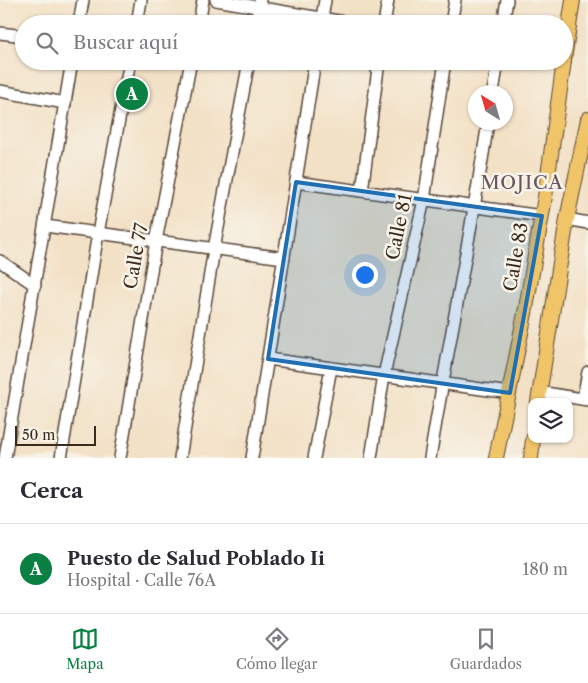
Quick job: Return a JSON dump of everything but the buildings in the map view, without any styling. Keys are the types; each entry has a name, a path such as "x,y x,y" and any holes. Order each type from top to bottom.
{"main road":[{"name":"Calle 83","path":"571,15 573,0"},
{"name":"Calle 83","path":"496,458 510,393 542,216 563,70"},
{"path":"539,397 567,219 588,119"},
{"path":"531,458 533,443"}],"street":[{"path":"80,15 82,0"},
{"path":"138,15 141,0"},
{"path":"200,15 203,0"},
{"path":"216,0 260,4 300,15"},
{"path":"323,15 325,0"},
{"path":"386,15 388,0"},
{"path":"452,15 455,0"},
{"path":"505,15 507,0"},
{"path":"0,32 15,34"},
{"path":"5,458 70,70"},
{"path":"61,458 98,233 128,70"},
{"name":"Calle 77","path":"120,458 156,241 189,70"},
{"path":"180,458 214,249 247,70"},
{"path":"252,458 314,70"},
{"path":"362,192 378,70"},
{"name":"Calle 81","path":"371,458 384,375 424,200 444,70"},
{"path":"494,85 497,70"},
{"path":"0,91 65,103"},
{"path":"430,458 475,207 487,130"},
{"path":"296,182 542,216"},
{"path":"567,219 588,222"},
{"path":"44,226 284,258"},
{"path":"0,261 34,285"},
{"path":"268,359 510,393"},
{"path":"314,458 331,368"},
{"path":"539,397 585,400 588,372"}],"highlighted area":[{"path":"296,182 542,216 510,393 268,359"}],"place":[{"name":"Puesto de Salud Poblado Ii","path":"132,94"}],"district":[{"name":"MOJICA","path":"522,182"}]}
